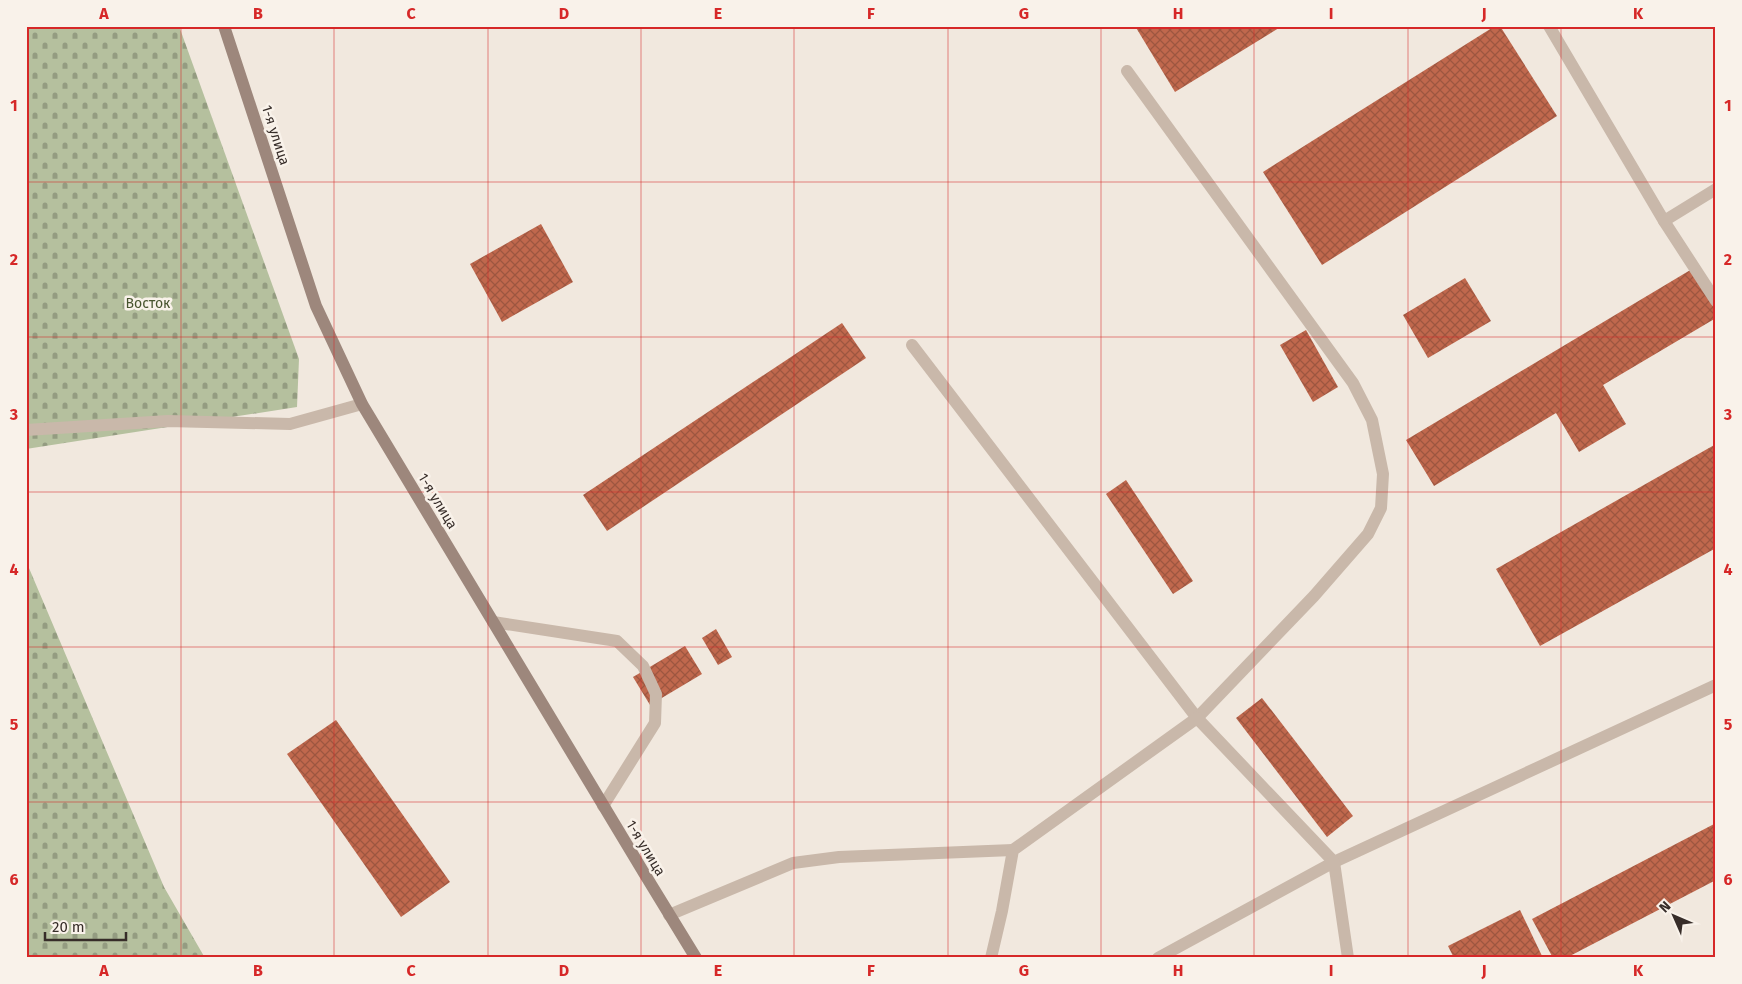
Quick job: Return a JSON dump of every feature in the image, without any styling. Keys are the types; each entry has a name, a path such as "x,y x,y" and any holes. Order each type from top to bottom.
{"main road":[{"name":"1-я улица","path":"224,26 316,306 362,404 696,958"}],"lane":[{"path":"1549,26 1664,222 1716,301"},
{"path":"669,915 793,863 839,858 1013,850 1197,718 1314,596 1368,534 1382,508 1383,474 1372,420 1353,383 1127,71"},
{"path":"1664,222 1716,189"},
{"path":"912,345 1197,718 1334,862 1348,958"},
{"path":"26,430 168,420 290,424 362,404"},
{"path":"493,622 617,642 643,666 656,694 655,723 603,806"},
{"path":"1158,958 1334,862 1716,685"},
{"path":"991,958 1013,850"}],"green space":[{"name":"Восток","path":"26,26 179,26 299,359 297,407 26,449"},
{"path":"26,561 164,887 205,958 26,958"}],"building":[{"path":"1135,26 1282,26 1175,92"},
{"path":"1495,26 1500,26 1557,116 1322,265 1263,172"},
{"path":"541,224 573,282 502,322 470,264"},
{"path":"1692,269 1716,310 1716,318 1603,385 1626,424 1579,452 1556,413 1434,486 1406,440"},
{"path":"1465,278 1491,321 1428,358 1403,315"},
{"path":"842,323 866,358 607,531 583,495"},
{"path":"1306,330 1338,387 1313,402 1280,345"},
{"path":"1716,444 1716,548 1540,646 1496,569"},
{"path":"1126,480 1193,581 1173,594 1106,494"},
{"path":"716,629 732,657 718,665 702,638"},
{"path":"685,646 702,674 650,705 633,677"},
{"path":"1262,698 1353,816 1327,837 1236,718"},
{"path":"336,720 450,882 401,917 287,754"},
{"path":"1716,823 1716,880 1566,958 1553,958 1532,919"},
{"path":"1520,910 1543,958 1454,958 1448,946"}]}
